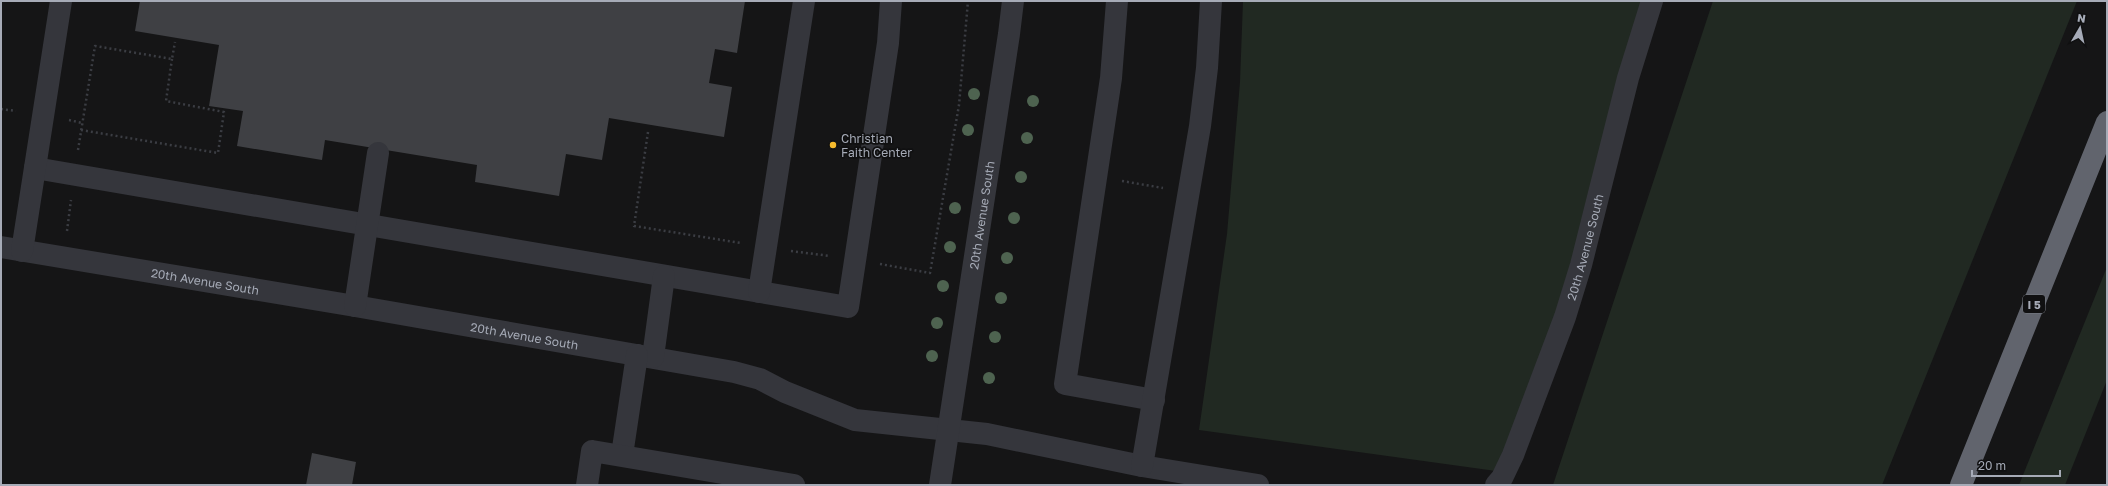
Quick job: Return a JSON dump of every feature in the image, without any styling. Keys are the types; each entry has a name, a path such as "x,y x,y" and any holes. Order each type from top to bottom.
{"highway":[{"name":"I 5","path":"1961,485 2107,122"}],"street":[{"path":"22,251 61,1"},
{"path":"759,292 804,1"},
{"path":"35,168 848,307 888,43 891,1"},
{"name":"20th Avenue South","path":"940,485 1013,1"},
{"path":"1117,1 1111,78 1065,384 1154,400"},
{"path":"1142,466 1201,119 1211,1"},
{"name":"20th Avenue South","path":"1496,485 1513,455 1565,317 1581,265 1628,78 1652,1"},
{"path":"355,306 378,153"},
{"name":"20th Avenue South","path":"1,247 355,306 734,372 760,379 792,395 855,420 987,434 1142,466 1258,485"},
{"path":"622,455 664,276"},
{"path":"587,485 592,451 794,485"}],"path":[{"path":"930,273 959,105 968,1"},
{"path":"81,130 218,154 224,112 166,101 174,42"},
{"path":"63,257 81,130 95,46 172,59"},
{"path":"1096,177 1189,192"}],"shaded area":[{"path":"1243,1 1644,1 1553,330 1496,471 1199,430 1227,234 1240,82"},
{"path":"1713,1 2077,1 1882,485 1553,485"},
{"path":"2107,267 2107,380 2065,485 2019,485"}],"building":[{"path":"140,1 745,1 737,53 715,49 709,83 732,87 724,137 609,118 602,160 566,154 559,196 475,182 477,165 325,140 322,160 237,146 243,111 209,106 219,45 135,31"},
{"path":"312,453 356,462 352,485 306,485"}],"place":[{"name":"Christian Faith Center","path":"833,145"}]}
